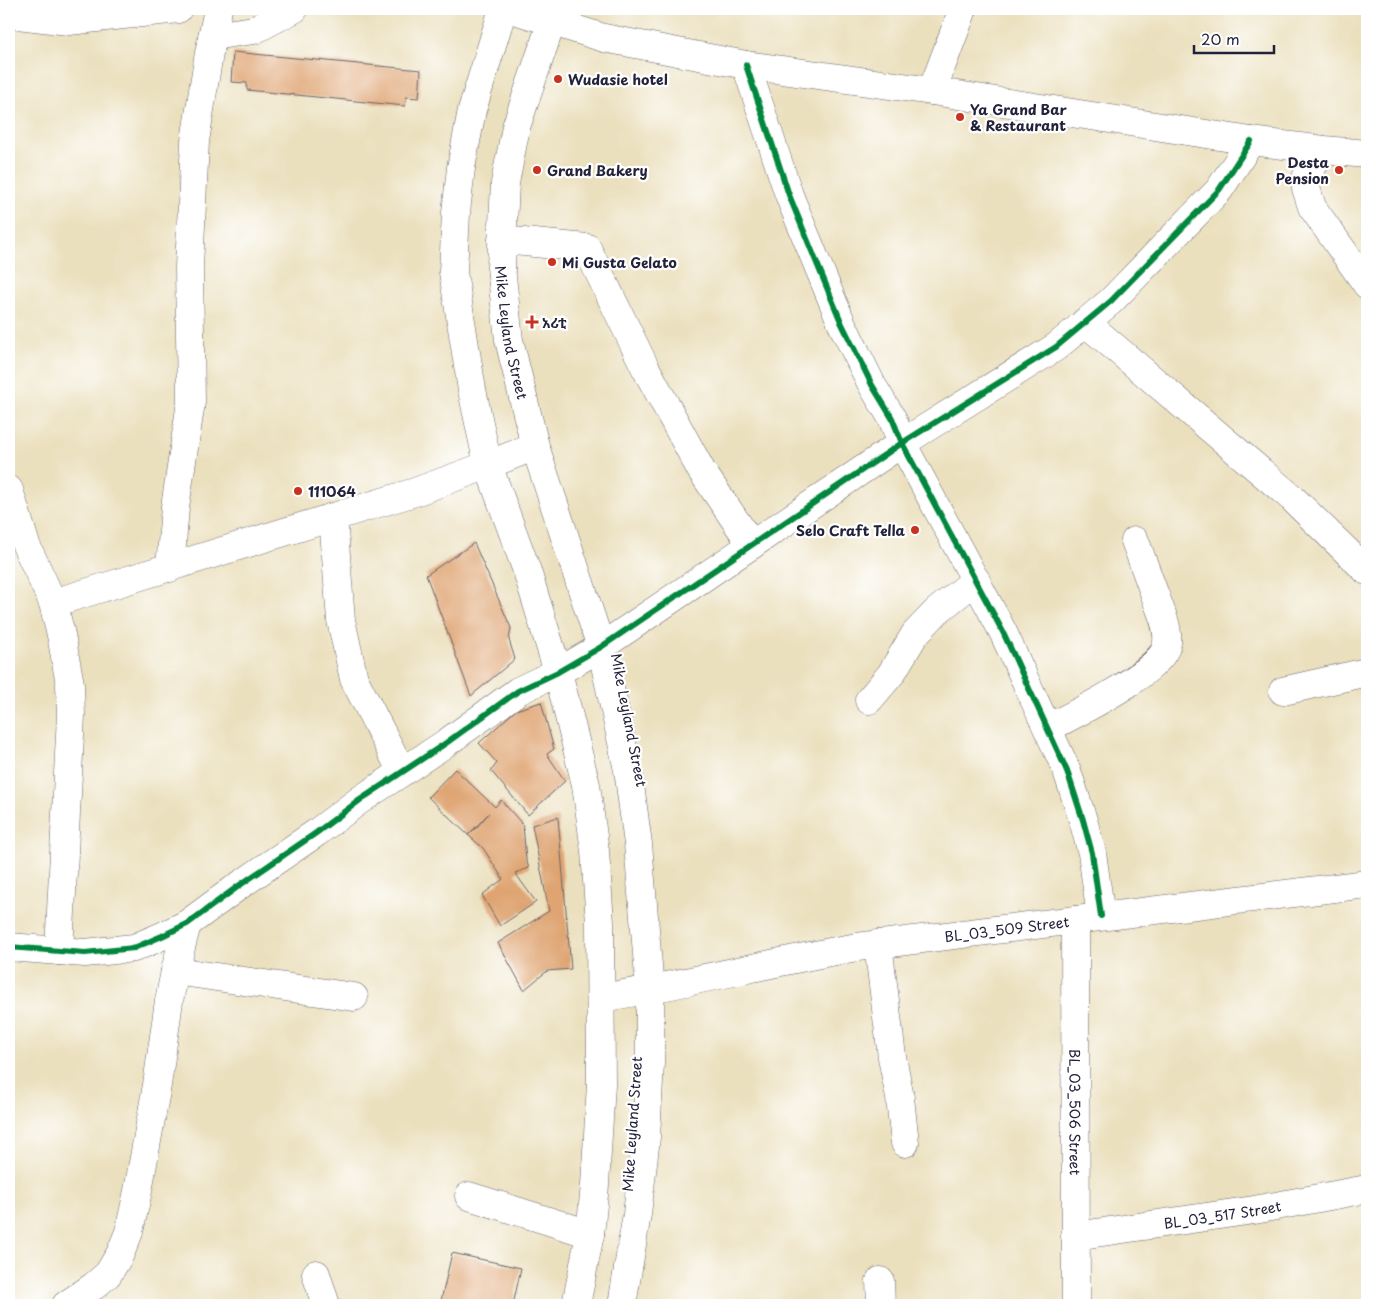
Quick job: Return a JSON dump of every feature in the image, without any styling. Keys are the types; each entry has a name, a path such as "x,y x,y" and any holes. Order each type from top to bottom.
{"street":[{"path":"9,14 69,21 178,9"},
{"path":"170,568 175,507 191,402 189,267 195,141 218,9"},
{"path":"212,36 254,30 294,9"},
{"path":"503,9 472,110 461,168 456,213 453,272 472,390 488,465 527,571 558,672 586,785 595,851 600,923 601,1084 590,1234 576,1305"},
{"path":"511,9 554,16 604,38 746,65 932,91 1251,141 1367,154"},
{"path":"932,91 963,9"},
{"name":"Mike Leyland Street","path":"554,16 516,127 504,183 501,267 509,340 535,446 601,647 628,770 638,844 650,990 650,1063 646,1137 637,1214 622,1305"},
{"path":"746,65 789,195 842,324 872,385 892,418 902,443 1003,632 1067,771 1084,820 1092,853 1101,916"},
{"path":"9,947 86,953 134,948 187,924 360,800 446,743 518,691 558,672 601,647 902,443 1056,347 1111,301 1218,190 1251,141"},
{"path":"1324,150 1307,174 1306,188 1312,206 1367,285"},
{"path":"502,240 587,248 645,366 702,470 752,545"},
{"path":"1085,322 1292,498 1367,571"},
{"path":"53,603 415,492 535,446"},
{"path":"9,490 18,546 53,603 70,684 72,715 59,951"},
{"path":"333,517 341,620 354,679 402,772"},
{"path":"1048,728 1137,678 1158,660 1167,644 1165,624 1135,541"},
{"path":"869,700 891,674 915,634 937,611 976,580"},
{"path":"1283,691 1367,672"},
{"name":"BL_03_509 Street","path":"601,998 650,990 806,956 878,944 1367,884"},
{"name":"BL_03_506 Street","path":"1075,920 1076,1305"},
{"path":"66,1305 108,1274 120,1254 129,1232 138,1191 175,971 187,924"},
{"path":"878,944 892,1057 906,1143"},
{"path":"175,971 354,997"},
{"name":"BL_03_517 Street","path":"1075,1236 1254,1210 1367,1188"},
{"path":"469,1196 590,1234"},
{"path":"316,1274 326,1305"}],"building":[{"path":"233,52 421,70 419,98 406,97 405,106 247,90 247,83 231,82"},
{"path":"474,543 511,628 509,640 515,659 471,696 426,575"},
{"path":"541,702 554,749 547,754 565,781 528,815 491,771 497,763 479,743 516,710"},
{"path":"455,769 495,807 501,800 523,825 526,860 529,868 515,873 536,902 500,926 482,895 503,879 483,848 468,835 428,797"},
{"path":"558,817 571,969 547,971 524,990 498,943 549,911 532,825"},
{"path":"452,1253 521,1268 513,1305 440,1305"}],"cycle path":[{"path":"746,65 789,195 842,324 872,385 892,418 902,443 1003,632 1067,771 1092,853 1101,916"},
{"path":"9,947 85,953 134,948 187,924 360,800 446,743 518,691 558,672 601,647 902,443 1056,347 1111,301 1219,190 1251,141"}],"place":[{"name":"Wudasie hotel","path":"558,79"},
{"name":"Ya Grand Bar & Restaurant","path":"960,117"},
{"name":"Grand Bakery","path":"537,170"},
{"name":"Desta Pension","path":"1339,170"},
{"name":"Mi Gusta Gelato","path":"552,262"},
{"name":"አሪቲ","path":"532,322"},
{"name":"111064","path":"298,491"},
{"name":"Selo Craft Tella","path":"915,530"}]}
